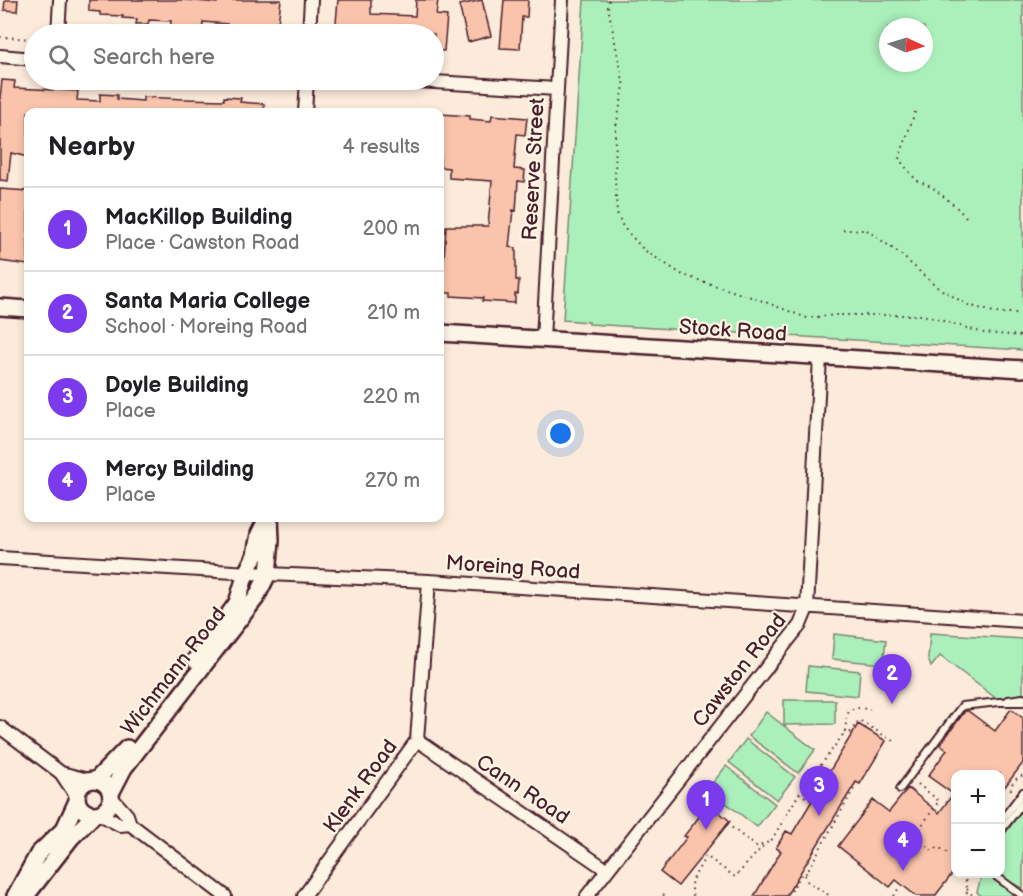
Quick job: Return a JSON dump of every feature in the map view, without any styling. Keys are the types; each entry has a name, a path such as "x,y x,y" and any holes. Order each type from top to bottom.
{"street":[{"path":"59,24 60,0"},
{"path":"310,24 312,0"},
{"name":"Reserve Street","path":"543,339 562,0"},
{"path":"0,56 24,58"},
{"path":"444,83 557,89"},
{"path":"305,108 306,90"},
{"path":"0,307 24,309"},
{"name":"Stock Road","path":"444,333 1023,369"},
{"name":"Cawston Road","path":"587,896 800,625 807,608 820,357"},
{"name":"Wichmann Road","path":"92,780 125,751 231,613 237,603 246,573 255,555 259,534 266,522"},
{"path":"268,574 271,540 269,522"},
{"name":"Moreing Road","path":"0,558 246,573 429,581 1023,621"},
{"name":"Wichmann Road","path":"111,795 124,768 256,598 268,574"},
{"name":"Klenk Road","path":"304,896 417,740 429,581"},
{"path":"0,727 61,773 84,811 97,814 120,825 130,824"},
{"name":"Cann Road","path":"417,740 607,870"},
{"path":"61,773 107,785 111,795 127,815 130,824 225,896"},
{"path":"15,896 38,854 64,829 79,789 92,780"},
{"path":"26,896 71,838 107,808 111,795"}],"lane":[{"path":"900,789 962,706 1023,698"},
{"path":"999,702 1023,702"},
{"path":"1005,817 1023,792"},
{"path":"1005,826 1023,802"},
{"path":"1005,821 1010,819"},
{"path":"1000,878 1023,896"}],"path":[{"path":"609,0 608,7 624,86 616,127 617,213 624,227 644,250 683,275 807,318 836,315 923,315 984,333 1023,336"},
{"path":"0,36 24,38"},
{"path":"915,112 899,159 916,180 933,188 969,220"},
{"path":"843,230 867,230 899,253 937,287 968,305 997,313 1023,313"},
{"path":"727,824 757,847 771,841 799,793 845,732 850,710 870,709"},
{"path":"845,732 849,734 859,720 893,741"},
{"path":"1013,793 1011,787 1013,780 1023,776"},
{"path":"909,777 939,801 920,828 921,834 917,839 933,851 938,848 951,855"},
{"path":"789,896 801,875 805,875 856,786"},
{"path":"799,793 812,801"},
{"path":"693,896 691,882 706,856 735,877 766,843"},
{"path":"805,875 807,881 830,896"},
{"path":"966,878 967,896"},
{"path":"894,896 900,886"},
{"path":"967,889 973,896"}],"green space":[{"path":"584,0 1023,0 1023,350 589,324 589,322 563,320"},
{"path":"930,633 1023,639 1023,695 997,699 940,656 931,667 928,659"},
{"path":"834,634 886,640 883,664 832,659"},
{"path":"808,666 860,671 858,696 806,691"},
{"path":"784,700 835,700 835,724 784,725"},
{"path":"766,712 815,750 798,773 749,736"},
{"path":"746,739 795,777 777,800 729,762"},
{"path":"726,766 775,804 757,827 708,789"},
{"path":"1023,809 1023,888 1004,878 1005,834"},
{"path":"981,878 987,878 993,879 1015,896 981,896 977,892"}],"building":[{"path":"5,0 18,0 17,11 4,10"},
{"path":"89,0 186,0 217,3 217,0 281,0 278,24 203,22 203,24 171,24 171,21 149,20 148,24 136,24 137,19 100,15 100,12 89,11"},
{"path":"338,0 371,0 371,14 415,16 416,0 438,0 436,15 447,16 444,51 444,24 336,24"},
{"path":"482,0 491,36 468,42 459,5"},
{"path":"504,0 528,0 527,17 522,17 520,49 500,48"},
{"path":"2,80 15,81 14,88 24,90 78,91 77,100 100,101 100,94 117,95 117,99 143,101 143,97 224,100 224,97 241,98 240,102 264,104 264,108 24,108 24,156 11,153 8,181 0,180"},
{"path":"444,114 470,116 470,119 491,121 492,115 527,118 525,135 517,134 514,169 525,170 524,182 518,181 516,211 513,210 509,247 516,248 516,280 519,280 515,303 482,301 483,298 451,296 451,293 444,293 446,226 488,226 492,181 449,178 449,168 444,167"},
{"path":"0,189 24,191 24,264 0,261"},
{"path":"1011,709 1023,718 1023,763 1005,786 1005,770 951,770 951,793 928,776 947,750 940,745 965,711 995,731"},
{"path":"858,724 886,741 860,784 856,782 786,896 754,896 781,851 776,848 786,831 792,834"},
{"path":"908,788 939,813 951,797 951,875 935,896 916,896 896,880 890,887 838,846 873,800 889,812"},
{"path":"709,804 730,821 678,886 660,872"}],"place":[{"name":"Santa Maria College","path":"892,704"},
{"name":"Doyle Building","path":"819,816"},
{"name":"MacKillop Building","path":"706,830"},
{"name":"Mercy Building","path":"903,871"}]}
